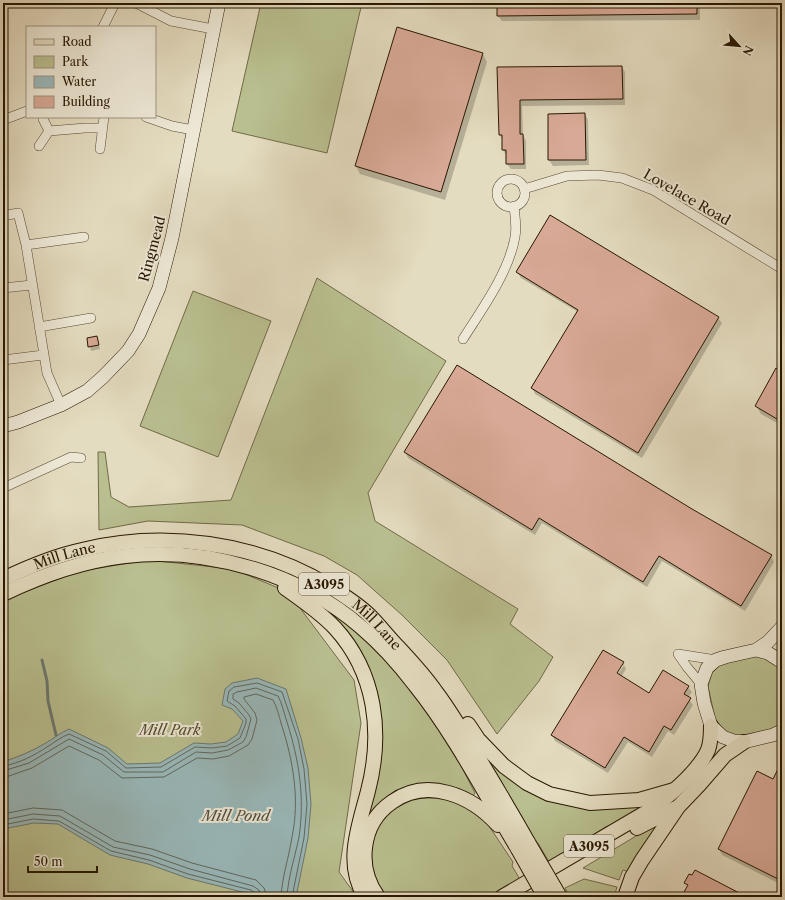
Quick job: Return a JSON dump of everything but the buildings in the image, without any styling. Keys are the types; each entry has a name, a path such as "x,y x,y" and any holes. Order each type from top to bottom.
{"main road":[{"name":"Mill Lane","path":"3,579 40,563 88,548 140,541 189,542 238,550 288,565 305,572 337,591 369,615 423,674 437,692 487,771 545,897"},
{"name":"Mill Lane","path":"3,594 28,582 81,564 126,556 160,554 214,559 254,568 291,583 334,607 360,626 416,685 520,845 560,897"},
{"name":"A3095","path":"254,568 298,597 335,628 357,659 368,683 374,718 374,756 370,780 356,838 354,861 357,878 365,897"},
{"name":"A3095","path":"369,615 397,637 436,681 456,705 478,739 504,766 527,783 549,794 590,803 640,800 674,790"},
{"name":"A3095","path":"502,897 645,813 662,801 688,777 705,756 710,746 711,726"},
{"name":"A3095","path":"625,897 632,877 642,860 678,807 725,755 744,742"},
{"name":"A3095","path":"378,897 370,882 365,865 366,842 371,827 379,813 390,803 412,792 427,789 442,791 474,804 486,813 520,845"},
{"name":"A3095","path":"520,897 654,819 678,807"}],"street":[{"path":"104,26 115,3"},
{"path":"136,3 146,5 171,21 213,29"},
{"name":"Ringmead","path":"3,426 18,422 61,405 87,391 128,351 149,314 159,288 172,238 219,3"},
{"path":"3,120 26,110"},
{"path":"100,149 101,128 104,118"},
{"path":"149,118 172,126 193,130"},
{"path":"43,120 49,131"},
{"path":"49,131 101,128"},
{"path":"39,146 49,131"},
{"name":"Lovelace Road","path":"524,189 567,176 598,174 622,178 653,190 782,269"},
{"path":"513,179 520,182 524,189 524,198 518,205 514,206 504,204 499,199 497,192 500,185 506,180 513,179"},
{"path":"463,339 504,271 511,253 516,223 514,206"},
{"path":"3,216 18,213 26,245 47,373 61,405"},
{"path":"26,245 84,237"},
{"path":"3,288 32,284"},
{"path":"39,327 91,318"},
{"path":"3,360 44,355"},
{"path":"3,488 70,457 81,458"},
{"path":"701,684 678,654 716,660 756,650 768,642 782,627"},
{"path":"756,650 768,653 782,662"},
{"path":"716,660 707,668 701,684 704,703 711,726 726,738 744,742 781,732"}],"green space":[{"path":"261,3 362,3 327,153 232,131"},
{"path":"317,278 446,361 368,493 375,521 518,609 510,624 553,657 539,681 497,734 447,660 402,615 357,575 324,556 242,525 148,521 99,530 98,452 105,452 111,497 129,507 231,500"},
{"path":"193,291 271,321 218,457 140,426"},
{"name":"Mill Park","path":"148,560 233,569 288,592 354,680 361,723 339,872 357,897 3,897 3,600 80,571"},
{"path":"334,613 364,636 410,687 449,742 475,793 473,796 456,789 383,804 360,878 371,790 365,660 352,636 332,616"},
{"path":"757,656 766,658 775,663 782,674 782,723 773,729 738,736 725,732 715,718 708,686 712,673 724,663"},
{"path":"479,746 543,794 656,800 610,828 607,826 593,835 593,838 549,862 538,843 536,844"},
{"path":"424,794 466,803 489,826 513,862 512,866 521,881 493,897 382,897 368,854 380,821 397,805"},
{"path":"657,825 629,872 623,870 619,880 583,868 641,833"},
{"path":"584,879 617,887 614,897 570,897 565,888"}],"water":[{"name":"Mill Pond","path":"257,678 286,689 301,738 308,768 311,804 308,838 296,897 254,897 250,894 187,878 148,864 110,855 58,824 34,823 3,829 3,762 34,749 69,729 108,748 127,764 160,763 194,743 211,744 226,742 238,734 243,721 232,709 222,705 225,689 232,683"}],"waterway":[{"path":"42,660 47,681 48,701 56,735"}]}
